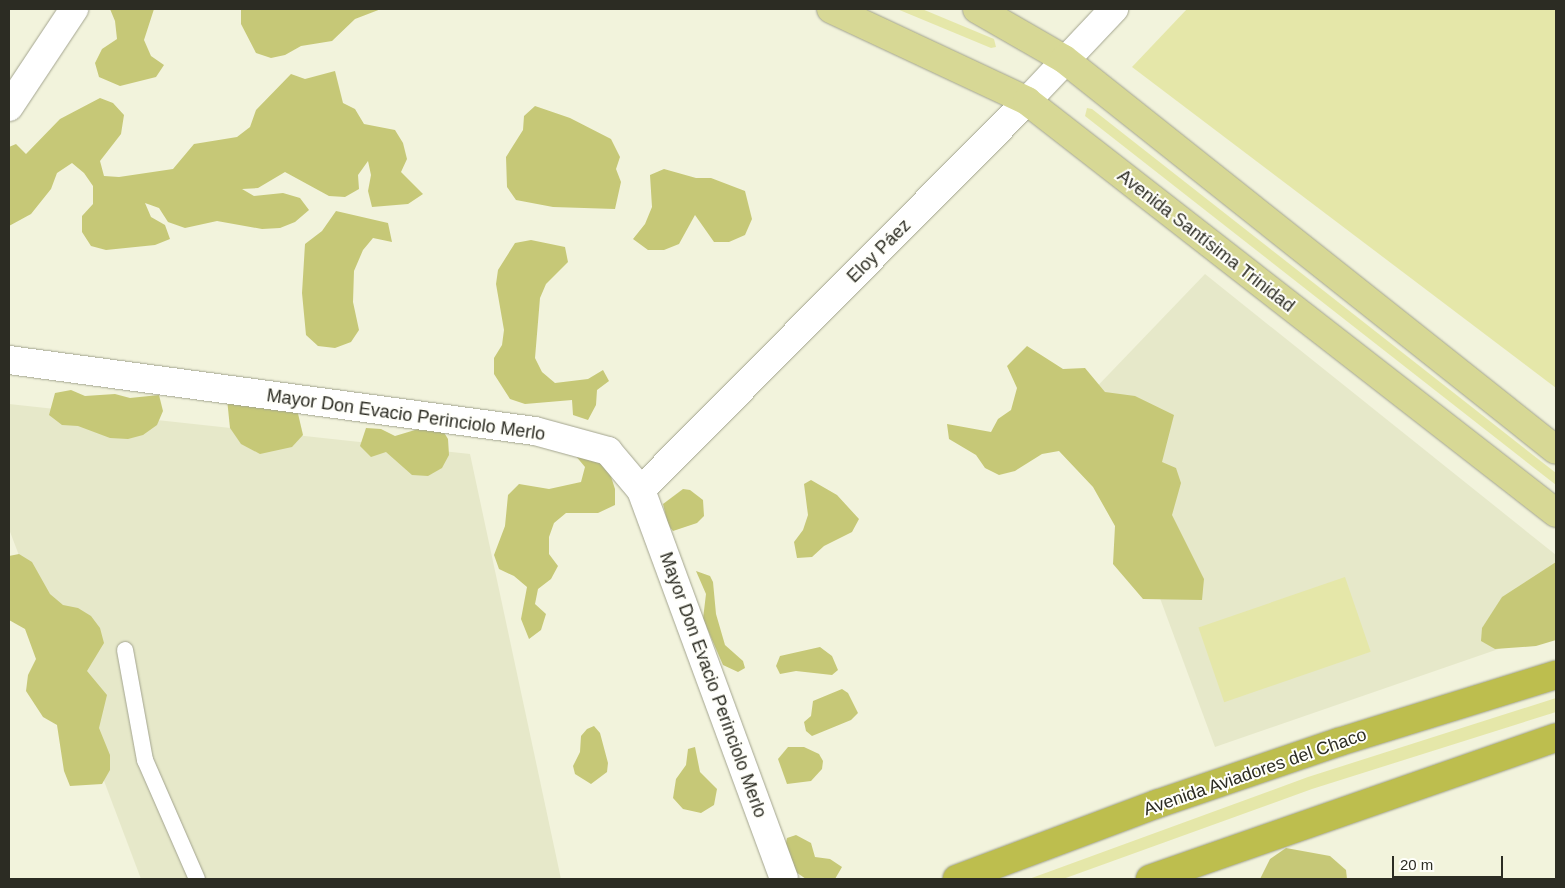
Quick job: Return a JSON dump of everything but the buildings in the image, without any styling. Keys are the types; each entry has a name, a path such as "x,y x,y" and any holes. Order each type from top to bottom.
{"highway":[{"name":"Avenida Aviadores del Chaco","path":"957,879 1157,804 1339,742 1556,675"},
{"path":"1150,879 1556,738"}],"main road":[{"name":"Avenida Santísima Trinidad","path":"832,9 1027,101 1556,513"},
{"path":"977,9 1064,59 1556,450"}],"street":[{"path":"9,107 74,9"},
{"name":"Eloy Páez","path":"641,490 1027,101 1064,59 1114,9"},
{"name":"Mayor Don Evacio Perinciolo Merlo","path":"9,360 535,431 608,451 641,490 784,879"}],"lane":[{"path":"125,650 146,760 197,879"}],"shaded area":[{"path":"1205,274 1556,555 1556,629 1215,747 1086,398"},
{"path":"9,404 470,454 561,879 141,879 9,529"}],"green space":[{"path":"110,9 154,9 144,40 151,56 164,65 156,77 120,86 99,77 95,63 102,49 117,39 115,21"},
{"path":"241,9 381,9 355,19 332,41 301,46 285,55 271,58 256,53 241,24"},
{"path":"897,9 922,9 994,39 996,47 991,48"},
{"path":"1187,9 1556,9 1556,388 1132,67"},
{"path":"335,71 343,103 355,109 364,124 395,130 403,143 407,159 401,172 423,194 408,204 372,207 368,191 371,175 368,161 358,175 359,189 345,197 329,196 285,172 258,188 242,189 254,196 283,193 300,198 309,210 295,222 280,228 262,229 217,221 185,228 168,222 159,208 145,203 151,217 165,225 170,239 155,245 106,250 91,246 82,232 82,216 93,204 93,186 84,173 72,163 57,173 51,189 31,214 9,226 9,147 16,144 26,154 60,119 100,98 113,103 124,115 121,134 100,161 104,176 119,177 173,169 194,144 237,137 250,127 256,110 291,74 305,79"},
{"path":"535,106 570,118 611,139 620,157 616,169 621,182 615,209 553,207 516,200 507,187 506,157 523,130 524,116"},
{"path":"1087,108 1092,109 1556,473 1556,485 1085,116"},
{"path":"664,169 696,178 711,178 745,191 752,219 745,235 729,242 714,242 695,215 679,244 664,250 648,250 633,239 645,224 652,207 650,175"},
{"path":"336,211 388,223 392,242 373,238 363,250 354,271 353,302 359,330 351,342 335,348 318,346 306,335 302,293 305,244 322,231"},
{"path":"531,240 565,247 568,262 546,284 540,298 535,358 542,372 555,383 588,379 603,370 609,381 597,390 596,405 588,420 573,415 572,400 525,404 510,399 494,374 494,358 502,345 504,330 496,284 498,270 515,243"},
{"path":"1027,346 1063,369 1085,368 1105,392 1135,396 1174,415 1162,462 1176,468 1181,483 1172,515 1204,579 1202,600 1143,599 1113,564 1115,526 1093,487 1059,451 1042,454 1015,471 999,475 985,468 976,455 949,439 947,424 991,432 998,419 1011,410 1017,388 1007,366"},
{"path":"71,390 85,396 115,394 130,398 159,395 163,411 157,425 143,435 128,439 110,438 78,426 62,425 49,415 55,393"},
{"path":"227,399 296,405 303,435 292,447 260,454 241,444 230,428"},
{"path":"440,426 448,439 449,455 442,468 428,476 412,475 386,452 371,457 360,446 366,428 381,429 395,436 425,427"},
{"path":"575,455 605,458 615,489 615,505 598,513 566,513 554,523 549,537 549,554 558,566 551,579 538,589 535,604 546,614 541,630 529,639 521,619 527,587 514,576 499,569 494,555 505,526 508,495 519,484 549,489 581,482 585,467"},
{"path":"811,480 837,495 859,519 852,532 824,546 812,557 797,558 794,542 803,530 808,515 804,484"},
{"path":"683,489 690,490 703,500 704,516 697,523 673,531 668,525 663,504"},
{"path":"19,554 32,562 50,594 63,605 78,608 91,616 100,628 104,643 87,671 107,695 99,728 110,755 110,770 102,784 70,786 64,771 57,725 43,717 26,691 28,675 36,659 25,629 9,620 9,556"},
{"path":"1556,562 1556,640 1536,646 1495,649 1481,641 1482,628 1502,597"},
{"path":"696,571 710,576 713,582 716,614 725,645 743,661 745,668 738,672 723,665 703,619 706,594"},
{"path":"1345,577 1371,652 1224,702 1198,627"},
{"path":"820,647 832,656 838,670 832,675 796,671 780,674 776,666 780,656"},
{"path":"842,689 848,693 858,713 851,720 812,736 806,731 804,722 811,716 813,701"},
{"path":"1556,698 1556,712 1312,789 1063,879 1029,879 1308,777"},
{"path":"594,726 600,733 608,763 607,772 591,784 575,774 573,766 580,752 581,736 587,729"},
{"path":"695,747 700,772 717,789 714,805 701,813 683,809 673,798 676,779 686,765 688,749"},
{"path":"788,747 804,747 819,754 823,761 822,769 811,781 787,784 778,759"},
{"path":"796,835 811,843 815,857 830,859 842,867 835,879 806,879 790,868 784,853 787,838"},
{"path":"1286,848 1330,856 1346,870 1347,879 1260,879 1270,859"}]}
